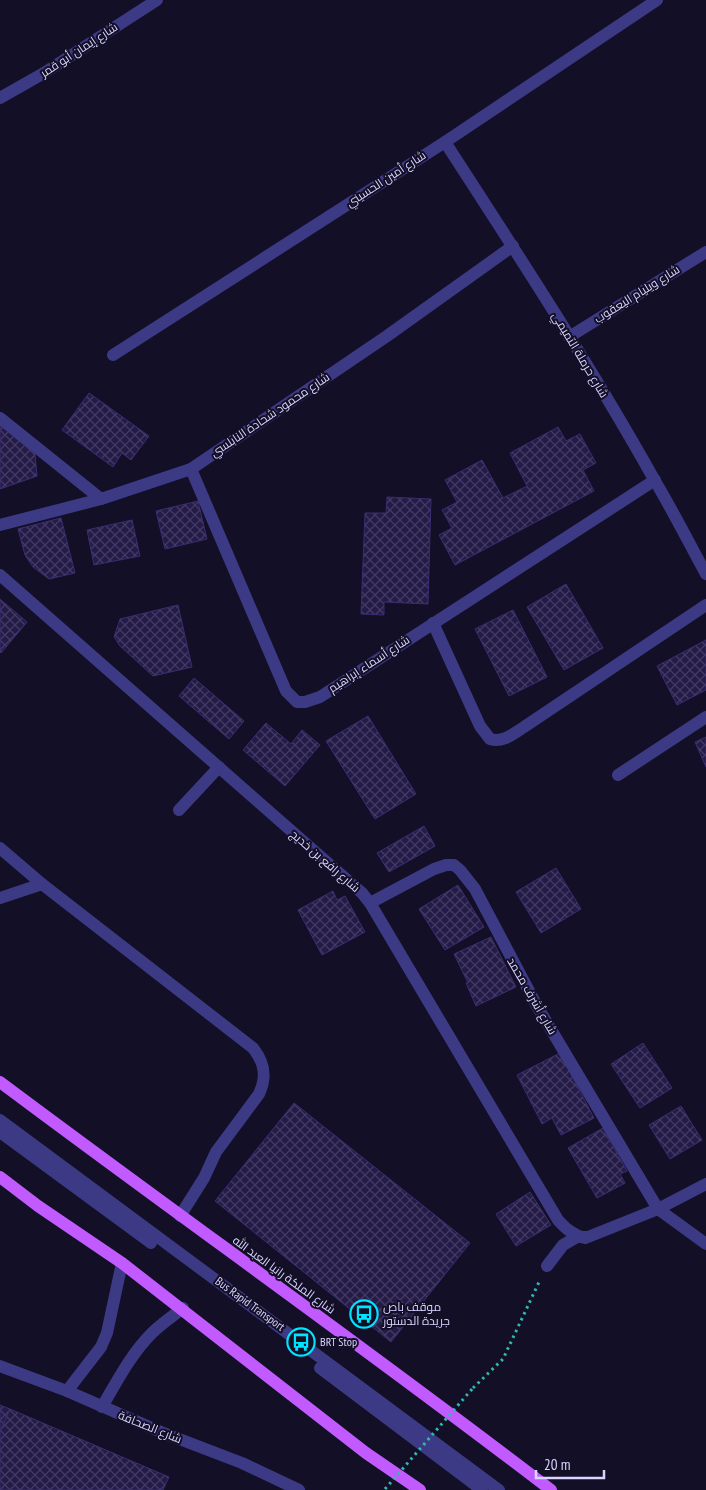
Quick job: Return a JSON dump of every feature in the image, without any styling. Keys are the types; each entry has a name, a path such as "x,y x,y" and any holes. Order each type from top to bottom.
{"main road":[{"name":"شارع الملكة رانيا العبد الله","path":"0,1082 180,1216 417,1388 551,1490"},
{"path":"0,1177 38,1206 122,1262 366,1453 420,1490"}],"street":[{"name":"شارع إيمان أبو قمر","path":"0,98 44,73 157,0"},
{"name":"شارع أمين الحسيني","path":"113,355 444,142 657,0"},
{"name":"شارع حرملة التميمي","path":"444,142 513,246 569,337 655,480 706,574"},
{"name":"شارع محمود شحادة النابلسي","path":"0,525 101,499 191,469 387,336 513,246"},
{"name":"شارع ويليام اليعقوب","path":"569,337 706,252"},
{"path":"0,418 101,499"},
{"name":"شارع أسماء إبراهيم","path":"191,469 286,691 296,702 305,702 320,696 655,480"},
{"name":"شارع رافع بن خديج","path":"0,575 362,892 558,1220 573,1234 584,1238"},
{"path":"433,623 480,726 490,740 496,741 502,740 524,727 706,604"},
{"path":"618,774 706,717"},
{"path":"179,810 219,768"},
{"path":"0,848 42,884 253,1048 260,1056 264,1065 265,1075 259,1094 216,1152 204,1178 180,1216"},
{"name":"شارع أشرف محمد","path":"370,903 441,866 454,865 460,870 475,889 537,1006 658,1209"},
{"path":"0,898 42,884"},
{"name":"Bus Rapid Transport","path":"0,1120 498,1490"},
{"name":"Bus Rapid Transport","path":"0,1132 262,1324 482,1490"},
{"path":"547,1266 562,1245 576,1237 584,1238 658,1209 706,1184"},
{"path":"658,1209 706,1244"},
{"path":"68,1391 101,1347 107,1334 122,1262"},
{"path":"102,1407 140,1346 154,1331 183,1308"},
{"name":"شارع الصحافة","path":"0,1366 68,1391 102,1407 242,1463 299,1490"}],"path":[{"path":"385,1489 474,1388 503,1359 547,1266"}],"building":[{"path":"89,393 149,436 131,460 122,453 113,467 62,430"},
{"path":"0,425 35,454 37,476 0,489"},
{"path":"558,427 566,441 580,434 596,463 583,470 594,491 455,565 439,535 452,528 442,510 457,502 445,480 482,460 503,498 527,486 510,453"},
{"path":"387,497 431,499 428,604 384,602 384,615 361,614 365,513 386,513"},
{"path":"198,501 207,539 165,549 156,511"},
{"path":"61,518 75,573 49,579 33,567 25,555 18,529"},
{"path":"132,520 140,556 94,565 87,530"},
{"path":"566,584 603,648 564,670 527,607"},
{"path":"0,599 27,622 1,653 0,652"},
{"path":"178,605 192,667 153,676 120,646 114,637 120,619"},
{"path":"513,610 547,677 509,696 475,629"},
{"path":"706,640 706,690 677,705 657,666"},
{"path":"194,678 244,721 229,739 179,696"},
{"path":"368,716 416,794 375,819 326,741"},
{"path":"266,723 291,744 302,730 320,745 285,786 243,750"},
{"path":"706,737 706,767 695,742"},
{"path":"424,826 435,846 389,872 377,853"},
{"path":"556,868 581,909 541,933 516,892"},
{"path":"458,885 484,927 445,950 419,909"},
{"path":"333,891 337,900 345,896 365,932 322,955 298,910"},
{"path":"491,937 516,987 476,1006 466,983 468,983 454,954"},
{"path":"643,1043 672,1088 640,1108 611,1064"},
{"path":"560,1053 594,1118 561,1135 552,1118 542,1124 517,1075"},
{"path":"294,1103 470,1243 391,1342 215,1201"},
{"path":"681,1106 702,1140 670,1159 649,1125"},
{"path":"603,1128 627,1171 620,1174 625,1183 597,1198 568,1148"},
{"path":"530,1192 551,1225 516,1246 496,1214"},
{"path":"0,1405 10,1409 0,1432"},
{"path":"10,1409 169,1477 163,1490 0,1490 0,1432"}],"place":[{"name":"موقف باص جريدة الدستور","path":"364,1314"},
{"name":"BRT Stop","path":"301,1342"}]}
